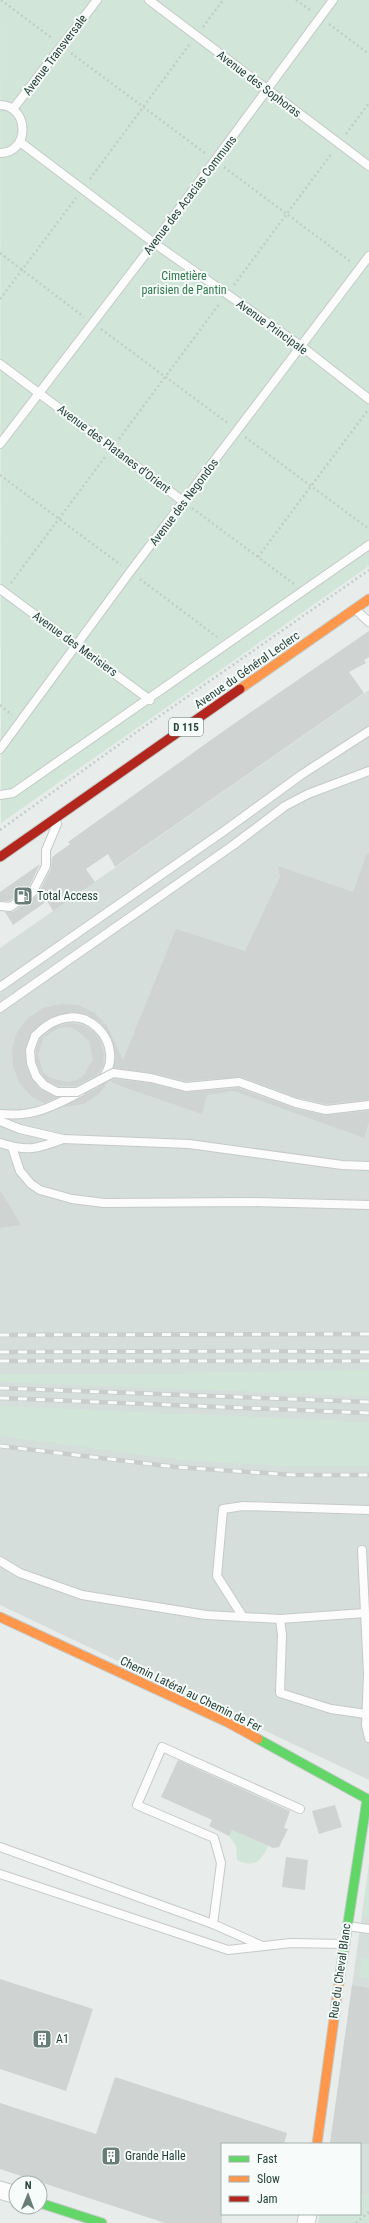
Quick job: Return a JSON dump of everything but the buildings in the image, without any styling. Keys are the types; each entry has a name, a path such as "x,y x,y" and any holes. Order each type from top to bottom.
{"street":[{"name":"Avenue du Général Leclerc","path":"1,854 60,815 369,598"},
{"name":"Chemin Latéral au Chemin de Fer","path":"0,1617 228,1723 366,1797"},
{"name":"Rue du Cheval Blanc","path":"317,2143 346,1926 366,1797"},
{"path":"48,2206 102,2223"}],"lane":[{"name":"Avenue Transversale","path":"14,109 97,0"},
{"name":"Avenue des Sophoras","path":"149,0 369,166"},
{"name":"Avenue des Acacias Communs","path":"0,444 216,161 333,0"},
{"path":"0,105 14,109 20,116 23,124 23,134 20,142 13,150 0,153"},
{"name":"Avenue Principale","path":"20,142 154,243 301,346 369,399"},
{"name":"Avenue des Negondos","path":"0,749 130,572 369,256"},
{"name":"Avenue des Platanes d'Orient","path":"0,364 184,502"},
{"path":"0,795 13,793 150,700 369,545"},
{"name":"Avenue des Merisiers","path":"2,591 150,700"},
{"path":"355,608 369,622"},
{"path":"0,987 224,832 301,775 369,731"},
{"path":"0,1008 232,846 285,806 308,794 369,771"},
{"path":"0,906 10,908 32,893 46,866 46,850 60,815"},
{"path":"0,1114 26,1115 48,1109 89,1088 105,1075 109,1064 108,1052 105,1039 99,1029 89,1020 78,1017 68,1017 55,1020 45,1025 35,1036 30,1050 31,1062 36,1076 44,1085 57,1092 69,1093 87,1088 113,1073 151,1078 186,1087 239,1082 296,1103 326,1110 369,1105"},
{"path":"0,1121 20,1129 63,1139 188,1144 342,1165 369,1166"},
{"path":"0,1143 12,1147 37,1149 63,1139"},
{"path":"12,1147 20,1172 31,1184 40,1190 72,1199 104,1203 251,1202 369,1205"},
{"path":"243,1617 217,1576 223,1509 243,1506 369,1510"},
{"path":"362,1550 368,1674 366,1714 369,1738"},
{"path":"0,1561 20,1573 82,1595 206,1615 280,1619 365,1613"},
{"path":"280,1619 282,1635 280,1693 331,1709 366,1714"},
{"path":"213,1924 221,1863 214,1838 137,1804 162,1746 300,1809"},
{"path":"0,1847 213,1924 261,1946"},
{"path":"0,1874 228,1950 291,1943 344,1944"},
{"path":"346,1926 369,1929"}],"path":[{"path":"1,0 360,268"},
{"path":"0,299 223,0"},
{"path":"296,0 369,54"},
{"path":"2,591 59,519 369,104"},
{"path":"0,253 369,529"},
{"path":"258,557 369,408"},
{"path":"0,475 227,645"},
{"path":"184,502 304,591"},
{"path":"0,830 131,736 369,570"},
{"path":"356,2223 369,2212"}],"shaded area":[{"path":"369,690 369,1780 0,1605 0,948"},
{"path":"369,1864 369,2223 318,2223 320,2215 361,2215 361,2143 330,2143"}],"green space":[{"name":"Cimetière parisien de Pantin","path":"0,0 369,0 369,566 1,823"},
{"path":"369,1370 369,1396 0,1382 0,1374 114,1374"},
{"path":"0,1406 369,1422 369,1467 300,1467 180,1460 0,1436"},
{"path":"232,1830 268,1846 263,1856 257,1862 248,1864 237,1860 236,1846 229,1836"},
{"path":"369,1864 369,1916 362,1915"},
{"path":"362,1957 369,1958 369,1979 359,1977"},
{"path":"369,2194 369,2223 318,2223 320,2215 361,2215 361,2195"}],"railway":[{"path":"0,1335 369,1334"},
{"path":"0,1352 369,1352"},
{"path":"0,1361 369,1361"},
{"path":"0,1388 369,1402"},
{"path":"0,1398 369,1413"},
{"path":"0,1446 176,1467 294,1475 369,1475"}],"traffic: fast":[{"path":"258,1739 369,1800"},
{"path":"340,1975 367,1799"},
{"path":"48,2206 102,2223"}],"traffic: slow":[{"path":"240,689 369,599"},
{"path":"0,1617 229,1723 258,1739"},
{"path":"317,2143 340,1975"}],"traffic: jam":[{"path":"0,857 240,689"}],"place":[{"name":"Total Access","path":"23,896"},
{"name":"A1","path":"42,2039"},
{"name":"Grande Halle","path":"111,2156"}]}
